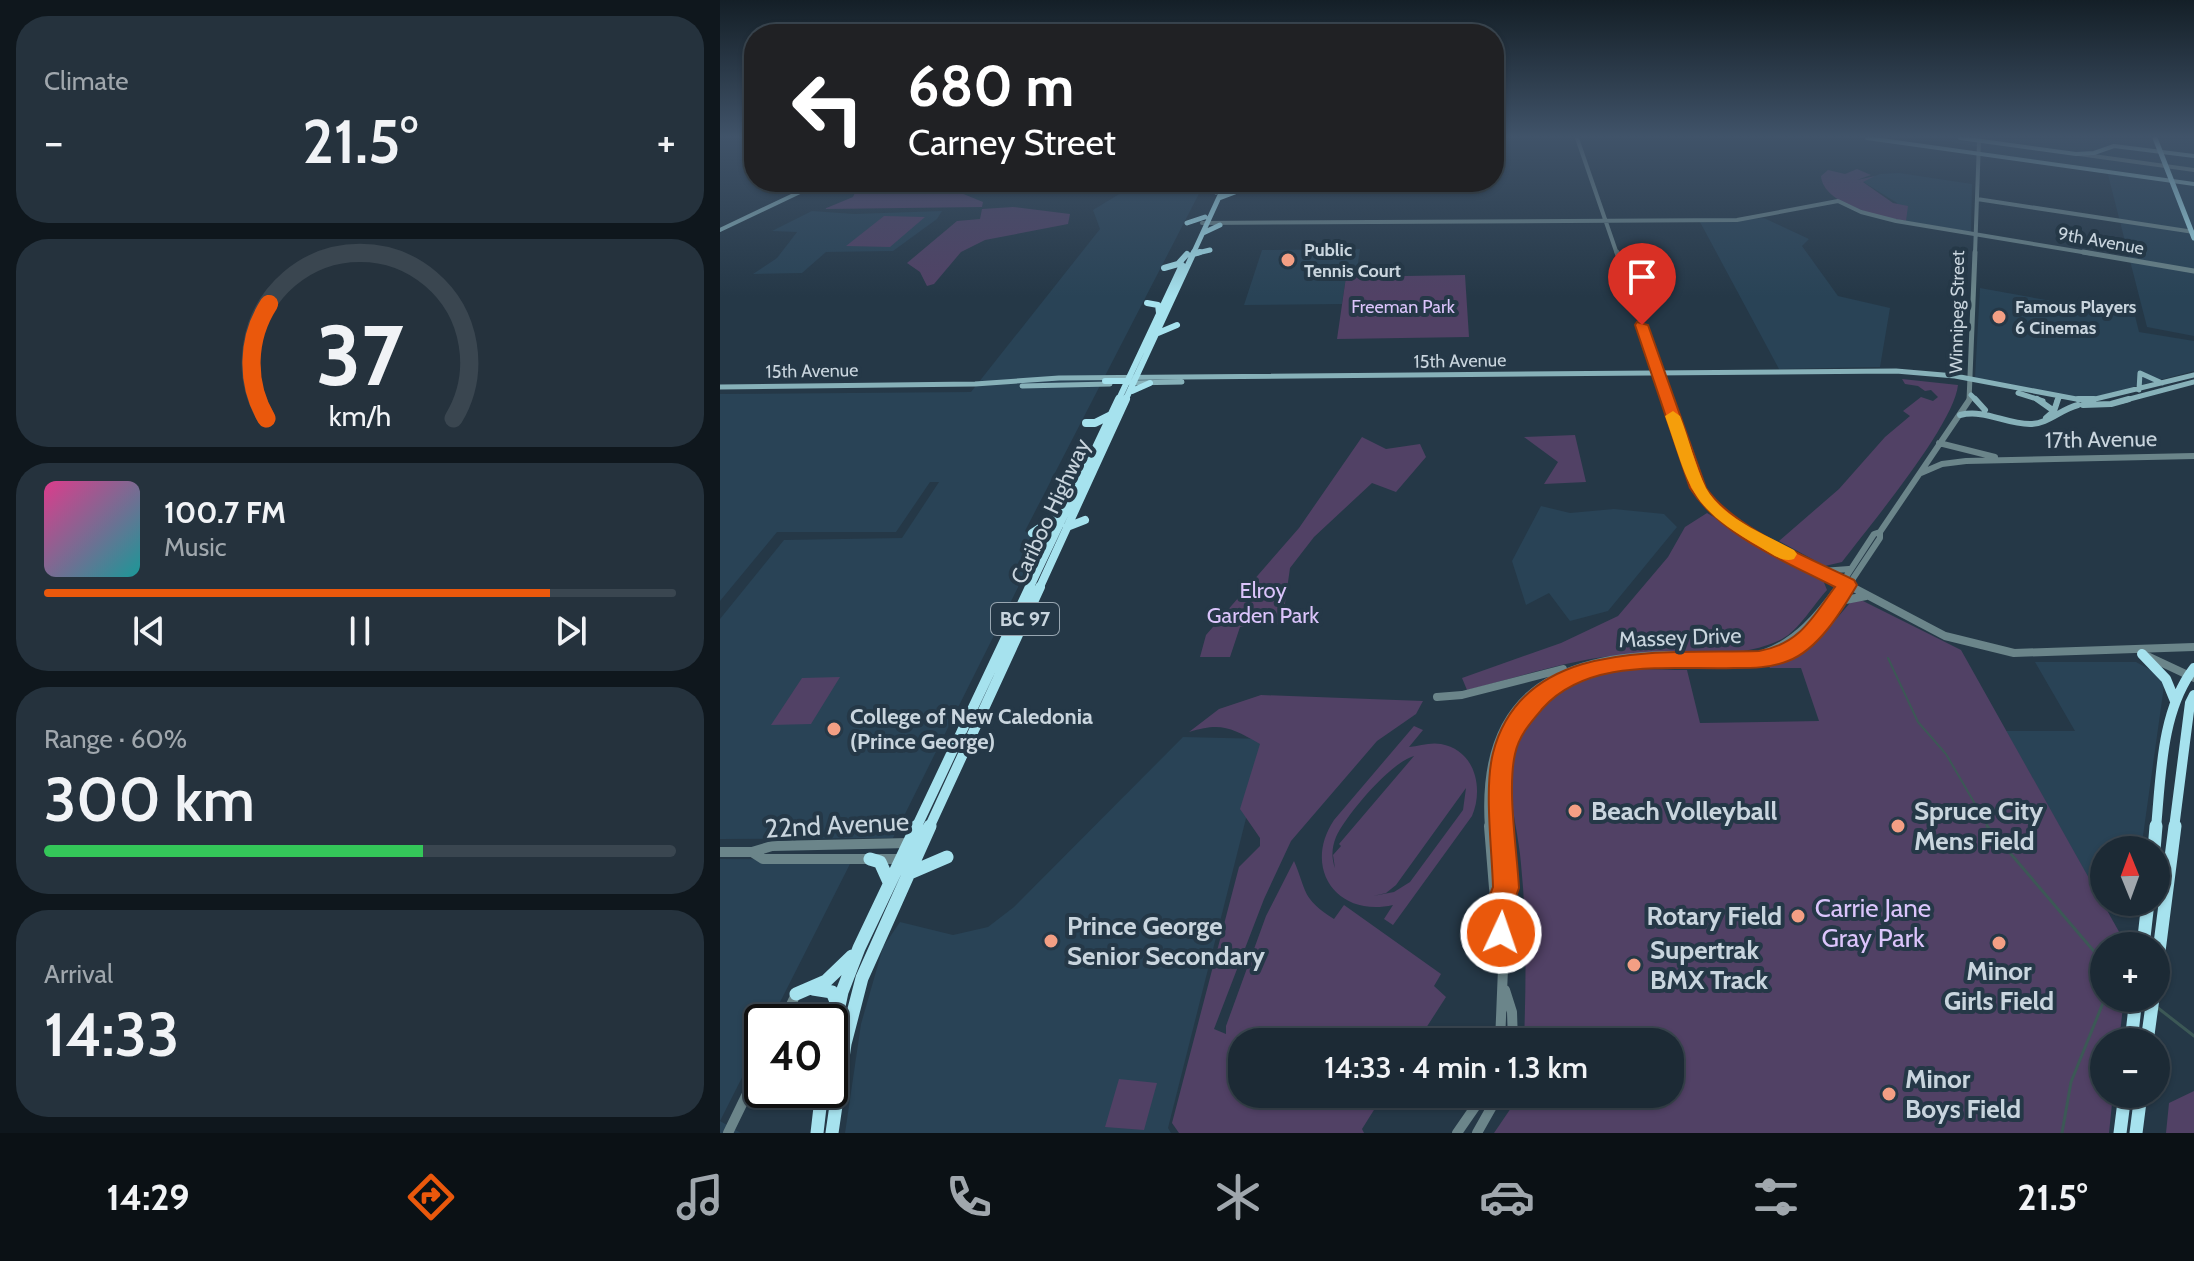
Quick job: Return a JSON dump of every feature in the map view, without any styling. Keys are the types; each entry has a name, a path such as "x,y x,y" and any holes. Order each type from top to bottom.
{"highway":[{"path":"2176,191 2193,234"},
{"path":"1212,192 1218,195 1235,192"},
{"name":"Cariboo Highway","path":"1138,365 1159,313 1219,192"},
{"path":"1221,224 1204,225 1186,224 1204,225 1221,224"},
{"name":"Cariboo Highway","path":"832,1133 836,1093 857,993 870,957 1130,380 1155,335 1190,254 1203,248 1204,225"},
{"path":"1164,268 1178,264 1190,254"},
{"path":"1147,303 1158,305 1159,313"},
{"path":"1155,335 1177,325"},
{"path":"1138,365 1151,380 1123,397 1109,380 1138,365"},
{"path":"1109,380 1130,380"},
{"name":"Cariboo Highway","path":"839,1004 859,948 899,859 1044,555 1067,527 1070,511 1103,430 1123,397"},
{"path":"1103,430 1091,423 1111,415"},
{"path":"1032,533 1070,511"},
{"path":"1032,533 1057,537"},
{"path":"1032,533 1042,539 1044,555"},
{"path":"2142,654 2166,679 2175,701"},
{"path":"2156,836 2171,717 2175,701 2192,673"},
{"path":"2161,932 2190,703 2194,695"},
{"path":"909,874 920,867 936,865 947,857"},
{"path":"870,859 880,862 889,882"},
{"path":"796,994 813,989 835,974 859,948"},
{"path":"813,989 832,992 837,1004"},
{"path":"817,1133 820,1108"},
{"path":"2120,1133 2123,1108"},
{"path":"2136,1133 2139,1108"}],"main road":[{"path":"720,228 794,192"},
{"path":"720,228 799,192"},
{"path":"1871,371 1885,364"},
{"name":"15th Avenue","path":"1130,380 1871,371 1955,378 2078,405 2115,403 2194,382"},
{"path":"2139,390 2140,373 2165,383"},
{"name":"15th Avenue","path":"1659,375 1903,375 1955,378"},
{"name":"15th Avenue","path":"1982,383 2016,392 2087,401 2194,375"},
{"path":"862,385 881,379"},
{"name":"15th Avenue","path":"720,388 1109,380"},
{"name":"15th Avenue","path":"720,388 1070,385 1109,380"},
{"path":"2016,392 2045,402 2054,411"},
{"path":"1971,395 1987,411"},
{"path":"1967,405 2026,421 2047,418 2054,411 2058,399"},
{"path":"1960,415 1975,411 2015,422 2040,423 2051,420 2065,407 2078,405"}],"street":[{"path":"1595,191 1698,488 1709,504 1753,536 1945,636 2014,653 2194,647"},
{"name":"Winnipeg Street","path":"1844,584 1880,538 1880,532 1971,395 1977,191"},
{"path":"1977,199 2193,234"},
{"name":"9th Avenue","path":"1605,221 1741,220 1838,201 1871,215 1909,223 2194,271"},
{"path":"1221,224 1605,221"},
{"path":"1938,444 1966,461"},
{"name":"17th Avenue","path":"1938,444 2009,459"},
{"name":"17th Avenue","path":"1919,473 1942,464 1966,461 2194,456"},
{"name":"Winnipeg Street","path":"1844,584 1849,569 1874,534 1880,532"},
{"path":"1819,571 1849,569"},
{"path":"1819,571 1833,597 1868,596"},
{"name":"Massey Drive","path":"1501,1028 1504,988 1499,904 1494,888 1489,777 1492,752 1507,717 1537,688 1563,672 1596,660 1759,659 1784,655 1805,642 1844,584"},
{"path":"2129,650 2192,673"},
{"name":"Massey Drive","path":"1499,904 1506,888 1504,753 1517,721 1545,691 1571,675 1588,669 1709,658"},
{"path":"1437,697 1462,695 1596,660"},
{"name":"22nd Avenue","path":"720,852 752,852 772,846 924,842"},
{"name":"22nd Avenue","path":"752,852 763,859 917,858"},
{"name":"Massey Drive","path":"1504,988 1512,1012 1513,1028"},
{"path":"791,1004 796,994"},
{"path":"728,1133 744,1100"},
{"path":"1457,1133 1474,1108"},
{"path":"1477,1133 1491,1108"}],"shaded area":[{"path":"1878,191 1972,191 1971,232 1906,221 1897,203"},
{"path":"2112,191 2194,191 2194,336 2147,327"},
{"path":"1123,192 1200,192 1025,531 1039,545 893,838 720,839 720,619 784,540 902,538 939,482 930,482 896,532 777,532 720,601 720,394 971,392 1100,229 1093,210"},
{"path":"812,211 854,214 942,211 937,219 893,251 826,252 802,273 753,274 777,258 797,232 772,231"},
{"path":"1764,218 1809,239 1802,246 1838,296 1890,308 1880,367 1779,369 1700,222"},
{"path":"1360,249 1356,277 1346,277 1342,304 1244,305 1262,250"},
{"path":"1980,288 2135,316 2139,332 2194,341 2194,371 2099,396 2080,398 1975,378"},
{"path":"1541,506 1570,513 1614,509 1664,514 1677,527 1608,611 1570,621 1549,593 1526,605 1512,561"},
{"path":"2035,662 2136,662 2160,675 2164,686 2143,836 2090,836 2090,881 2006,731 2075,731"},
{"name":"Prince George Senior Secondary","path":"1183,737 1266,739 1168,1128 1171,1133 845,1133 861,1024 883,947 900,922 953,935 988,927 1014,907"},
{"path":"720,859 852,860 779,1004 744,1004 744,1074 720,1121"},
{"path":"720,1121 741,1133 720,1133"}],"green space":[{"path":"1828,191 1876,191 1893,203 1908,206 1906,221 1855,208"},
{"path":"855,192 961,192 983,202 982,207 824,209 853,197"},
{"path":"1013,207 1070,214 1068,224 985,240 961,252 934,284 927,286 920,272 907,263 957,221 980,219 982,209"},
{"path":"884,216 925,217 890,247 846,246"},
{"name":"Freeman Park","path":"1465,275 1469,337 1337,339 1346,277"},
{"path":"1902,379 1958,385 1942,424 1890,500 1842,562 1825,566 1779,541 1839,489 1885,437 1910,416 1903,411 1921,397 1933,401 1938,397 1931,390 1905,384"},
{"path":"1575,435 1586,482 1544,484 1558,462 1524,437"},
{"name":"Elroy Garden Park","path":"1362,437 1386,449 1420,444 1426,457 1396,492 1372,483 1314,537 1290,568 1282,624 1240,627 1230,657 1200,657 1206,635 1299,528"},
{"path":"1707,513 1823,580 1827,590 1788,635 1743,651 1593,659 1467,690 1462,678 1561,643 1618,616 1668,557 1685,527"},
{"name":"Carrie Jane Gray Park","path":"1855,597 1961,650 2090,880 2090,916 2110,916 2119,932 2090,932 2090,1012 2122,1012 2121,1028 2090,1028 2090,1108 2112,1108 2109,1133 1494,1133 1511,1108 1684,1108 1684,1028 1524,1028 1524,908 1511,773 1514,753 1529,719 1540,705 1570,683 1607,671 1637,669 1687,670 1700,723 1819,721 1801,668 1770,668 1768,665 1814,645"},
{"path":"840,677 811,724 771,725 802,678"},
{"path":"1261,695 1423,701 1416,714 1377,741 1291,841 1264,899 1214,1029 1226,1034 1226,1026 1266,916 1294,861 1306,893 1323,912 1334,919 1344,905 1441,974 1434,986 1446,997 1426,1028 1228,1028 1228,1108 1375,1108 1362,1129 1364,1133 1179,1133 1172,1123 1239,867 1260,846 1260,838 1240,809 1260,744 1226,728 1210,727 1189,732 1219,709"},
{"path":"1414,726 1423,730 1409,747 1437,744 1453,748 1469,762 1474,772 1477,794 1472,816 1393,925 1384,919 1393,905 1373,907 1356,904 1330,885 1322,855 1325,838 1334,820","holes":["1414,756 1339,844 1341,846 1333,855 1336,837 1370,790 1404,760","1466,788 1463,810 1410,882 1394,892 1373,896 1386,893 1396,885"]},
{"path":"1119,1079 1157,1083 1144,1130 1105,1127"},
{"path":"2194,1091 2194,1133 2166,1133 2170,1103"}],"waterway":[{"path":"1888,658 1918,722 1946,754 1989,828"},
{"path":"1987,826 2090,947"},
{"path":"2062,1133 2071,1082 2099,1012"},
{"path":"2163,1012 2194,1036"}],"slow traffic":[{"path":"1673,416 1698,488 1709,504 1729,522 1788,554"}],"place":[{"name":"Public Tennis Court","path":"1288,260"},
{"name":"Famous Players 6 Cinemas","path":"1999,317"},
{"name":"College of New Caledonia (Prince George)","path":"834,729"},
{"name":"Beach Volleyball","path":"1575,811"},
{"name":"Spruce City Mens Field","path":"1898,826"},
{"name":"Rotary Field","path":"1798,916"},
{"name":"Prince George Senior Secondary","path":"1051,941"},
{"name":"Minor Girls Field","path":"1999,943"},
{"name":"Supertrak BMX Track","path":"1634,965"},
{"name":"Minor Boys Field","path":"1889,1094"}],"route":[{"path":"1501,933 1499,904 1506,888 1504,753 1517,721 1545,691 1571,675 1619,664 1759,659 1784,655 1805,642 1847,585 1729,522 1709,504 1698,488 1642,325"}]}
